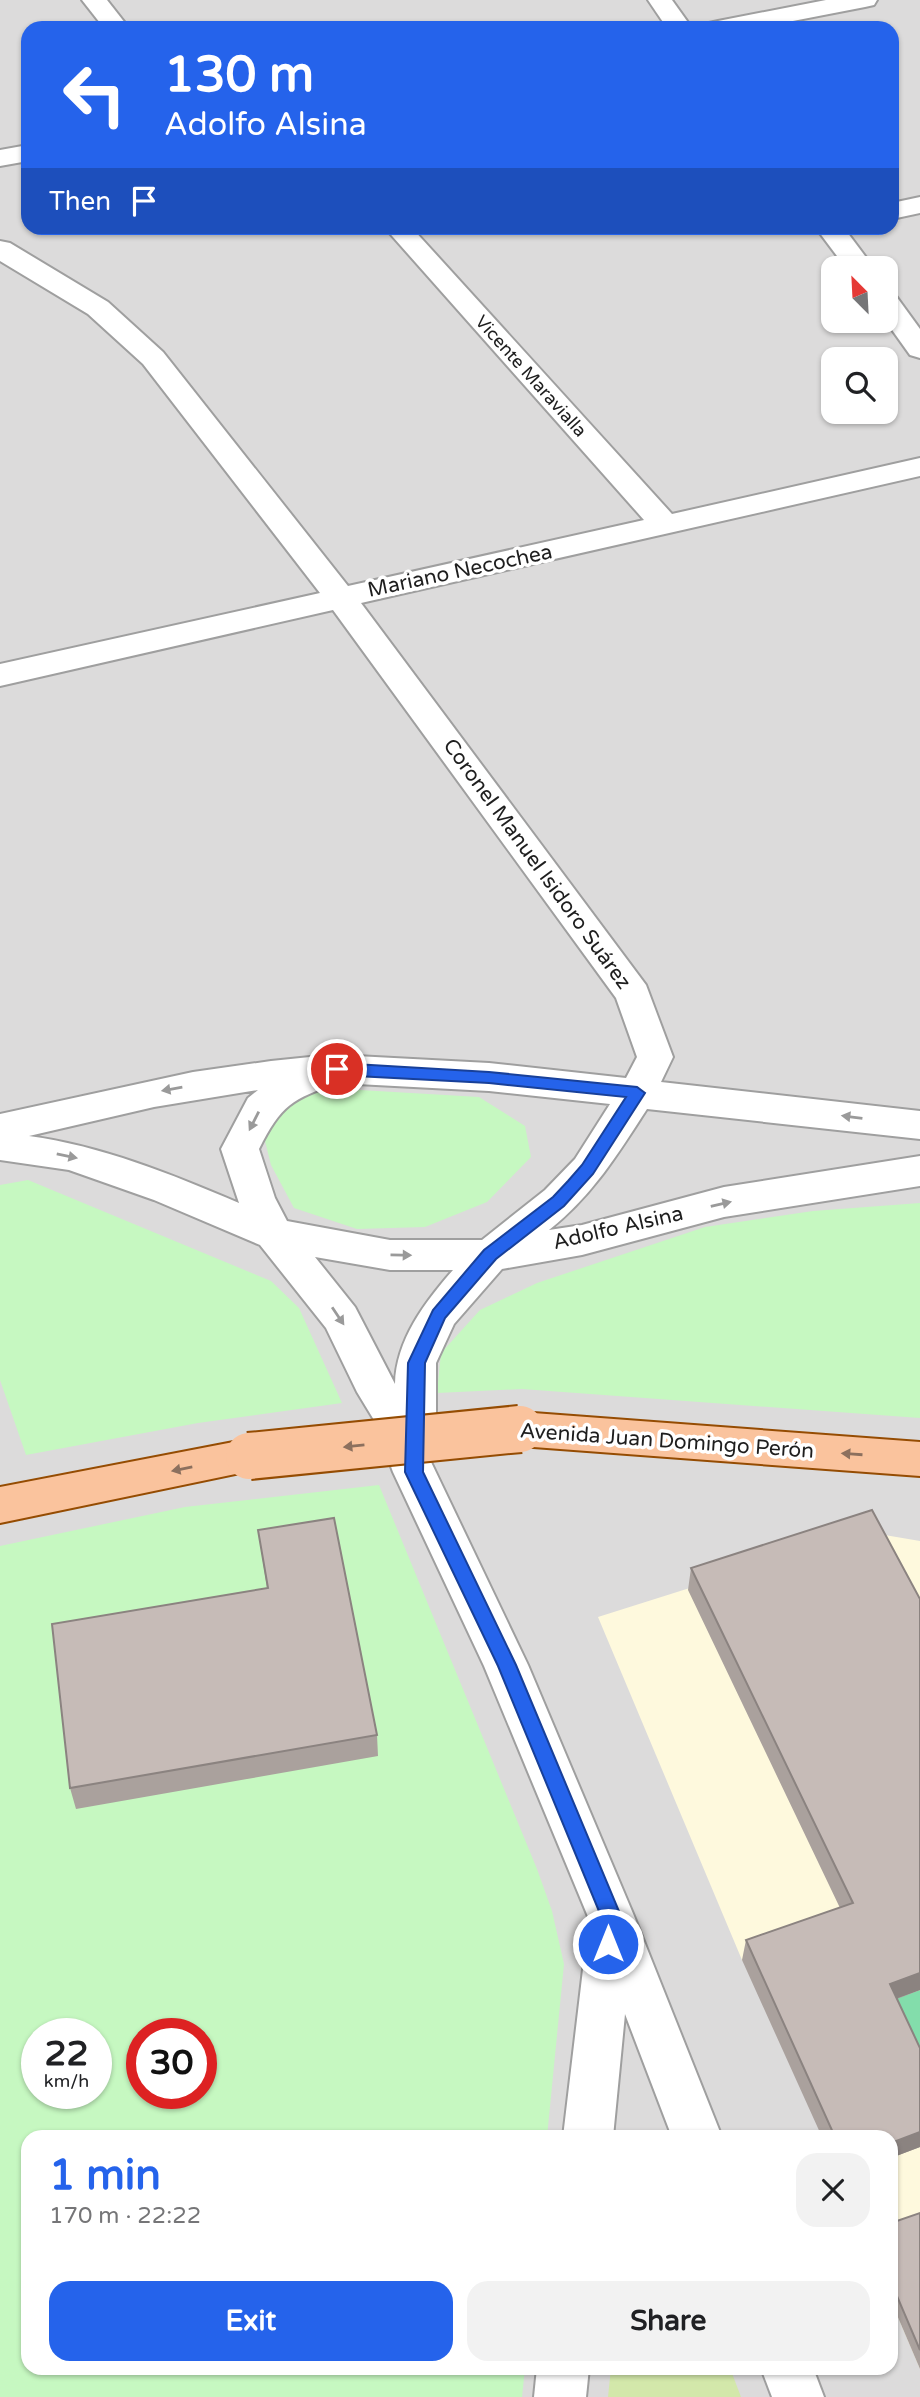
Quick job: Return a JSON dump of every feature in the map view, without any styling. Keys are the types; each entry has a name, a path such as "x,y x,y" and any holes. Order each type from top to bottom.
{"main road":[{"name":"Avenida Juan Domingo Perón","path":"0,1505 249,1456 520,1430 920,1459"}],"street":[{"path":"94,0 111,21"},
{"path":"660,0 675,21"},
{"path":"755,21 865,0"},
{"path":"0,158 21,154"},
{"path":"899,210 920,205"},
{"name":"Vicente Maravialla","path":"404,235 665,525"},
{"path":"835,235 851,256"},
{"name":"Coronel Manuel Isidoro Suárez","path":"0,249 98,309 153,358 340,597 633,995 655,1057 637,1093 588,1169 559,1201 490,1255 439,1314 416,1363 414,1472 506,1665 611,1916 694,2130"},
{"path":"898,319 920,349"},
{"name":"Mariano Necochea","path":"0,675 920,467"},
{"name":"Adolfo Alsina","path":"337,1069 290,1085 261,1108 240,1149 256,1198 274,1234 341,1318 371,1380 392,1414 414,1472"},
{"name":"Adolfo Alsina","path":"0,1128 164,1090 256,1074 337,1069 489,1077 920,1125"},
{"name":"Adolfo Alsina","path":"0,1146 71,1156 168,1189 274,1234 390,1255 490,1255 582,1240 724,1202 920,1171"},
{"path":"589,2130 611,1916"},
{"path":"560,2397 562,2375"},
{"path":"790,2375 798,2397"}],"shaded area":[{"path":"0,0 920,0 920,2397 0,2397"},
{"path":"867,1532 920,1541 920,2369 898,2317 898,2130 885,2130 742,1960 598,1617"}],"green space":[{"path":"326,1088 479,1097 525,1126 531,1157 487,1202 425,1227 357,1229 294,1208 271,1165 265,1141 275,1118 293,1099"},
{"path":"28,1180 271,1281 299,1308 342,1403 198,1423 26,1455 0,1380 0,1185"},
{"path":"920,1203 920,1418 522,1389 437,1393 441,1353 480,1310 537,1283 705,1227 813,1211"},
{"path":"379,1485 552,1911 564,1964 548,2130 21,2130 21,2375 524,2375 522,2397 0,2397 0,1546 185,1507"},
{"path":"920,1990 920,2079 884,2003"},
{"path":"610,2375 733,2375 741,2397 608,2397"}],"building":[{"path":"872,1510 920,1599 920,1973 890,1984 920,2048 920,2132 898,2140 898,2130 832,2130 746,1940 853,1903 691,1568"},
{"path":"334,1518 377,1735 70,1788 52,1624 268,1588 258,1530"},
{"path":"920,2213 920,2350 898,2298 898,2221"}],"route":[{"path":"337,1069 489,1077 637,1093 588,1169 559,1201 490,1255 439,1314 416,1363 414,1472 506,1665 611,1916 608,1944"}]}
